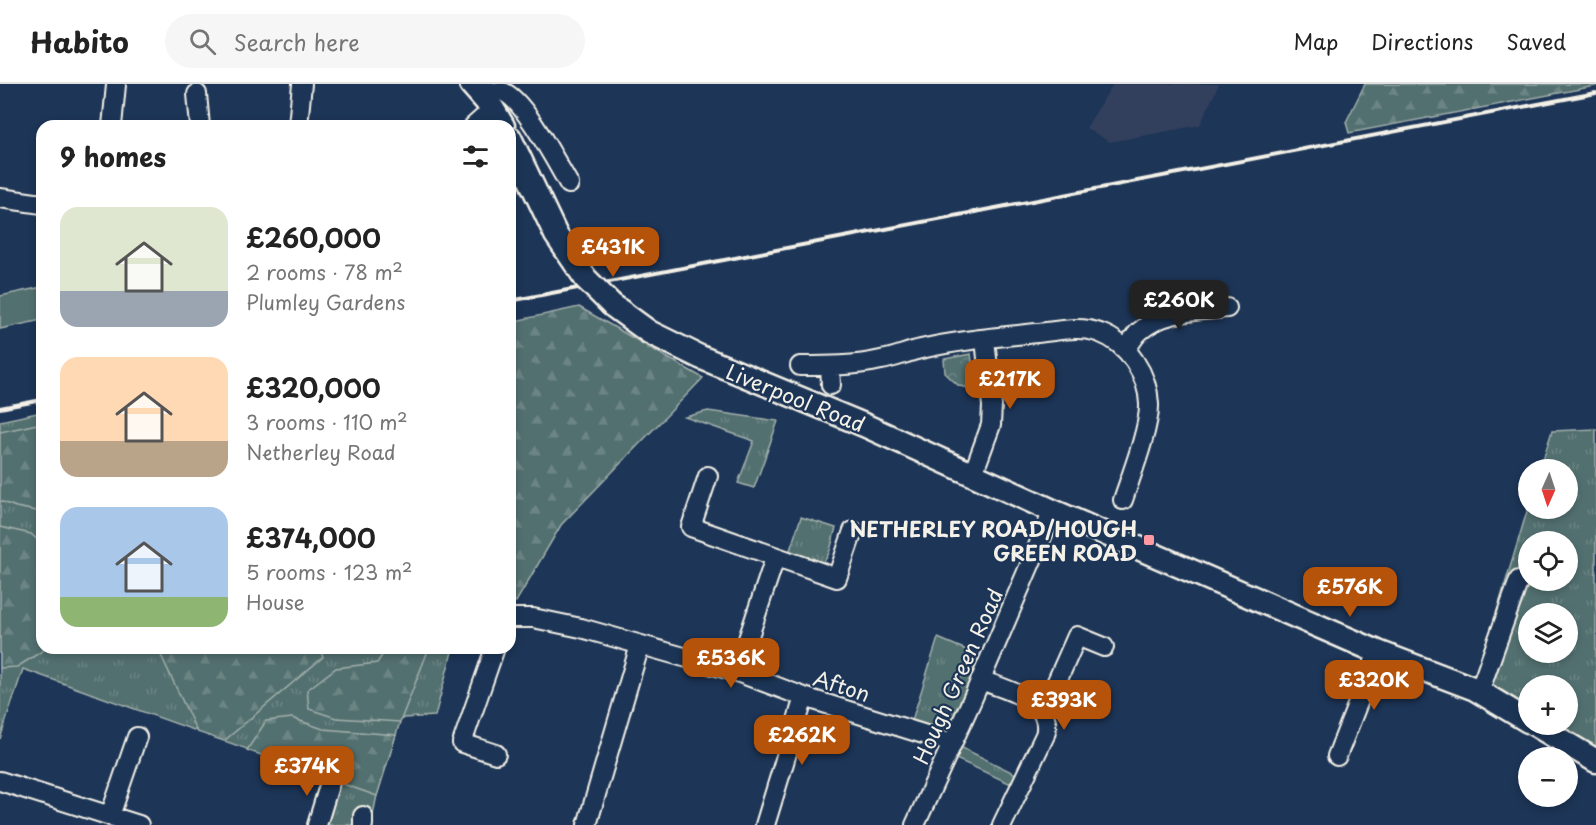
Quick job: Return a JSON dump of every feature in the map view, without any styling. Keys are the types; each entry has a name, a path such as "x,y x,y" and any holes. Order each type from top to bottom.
{"main road":[{"name":"Liverpool Road","path":"516,151 556,235 586,279 612,305 650,332 699,357 864,425 1053,511 1378,652 1475,689 1518,715"},
{"path":"1552,735 1596,761"}],"street":[{"path":"298,120 302,84"},
{"path":"113,120 116,85"},
{"path":"477,120 486,99 502,91 513,97 541,136 569,184"},
{"path":"197,94 199,120"},
{"path":"0,198 36,203"},
{"path":"1126,350 1139,332 1156,320 1176,313 1227,308"},
{"path":"800,366 830,366 881,360 922,349 1079,328 1100,333 1126,350 1134,360 1146,384 1149,406 1142,441 1123,500"},
{"path":"973,474 991,426 992,406 985,339"},
{"path":"830,366 831,385"},
{"path":"708,476 691,527 837,578 853,531"},
{"name":"Hough Green Road","path":"915,825 981,680 1053,511"},
{"path":"737,672 775,558"},
{"path":"1475,689 1483,681 1518,583"},
{"name":"Afton","path":"516,618 533,618 581,628 737,672 804,697 952,743"},
{"path":"1038,707 1054,688 1077,636 1104,647"},
{"path":"587,825 640,645"},
{"path":"1337,756 1378,652"},
{"path":"493,654 462,743 496,754"},
{"path":"981,680 1029,700 1045,716 1046,731 1002,825"},
{"path":"765,825 804,697"},
{"path":"0,781 124,822 137,737"},
{"path":"317,825 332,779"}],"shaded area":[{"path":"1113,84 1219,84 1200,125 1110,142 1086,128"}],"green space":[{"path":"1365,84 1596,84 1596,86 1349,133 1346,122"},
{"path":"36,288 36,321 0,329 0,296"},
{"path":"579,307 703,378 561,525 516,602 516,321"},
{"path":"971,354 976,389 959,386 945,373 944,359"},
{"path":"708,411 778,421 754,488 738,483 754,441 685,417"},
{"path":"36,413 36,654 451,654 435,716 403,718 400,722 377,795 371,825 317,825 331,779 23,669 0,739 0,421"},
{"path":"36,424 36,511 0,501 0,432"},
{"path":"1596,429 1596,753 1564,735 1578,735 1578,675 1518,675 1518,707 1476,680 1518,541 1518,591 1578,591 1578,531 1521,531 1525,519 1578,519 1578,459 1543,459 1552,431"},
{"path":"801,517 836,528 827,558 820,564 789,553"},
{"path":"0,527 31,534 36,539 38,654 17,667 0,668"},
{"path":"938,638 990,660 952,743 1024,778 1020,788 947,755 952,744 909,730"},
{"path":"160,654 322,654 323,657 224,741 197,732"},
{"path":"383,654 427,654 400,722 336,718 309,709 307,690 336,668 377,663"},
{"path":"292,718 323,729 396,735 377,796 247,750 266,721"}],"railway":[{"path":"516,300 1596,93"},
{"path":"0,408 36,401"}],"place":[{"name":"NETHERLEY ROAD/HOUGH GREEN ROAD","path":"1149,540"}]}
